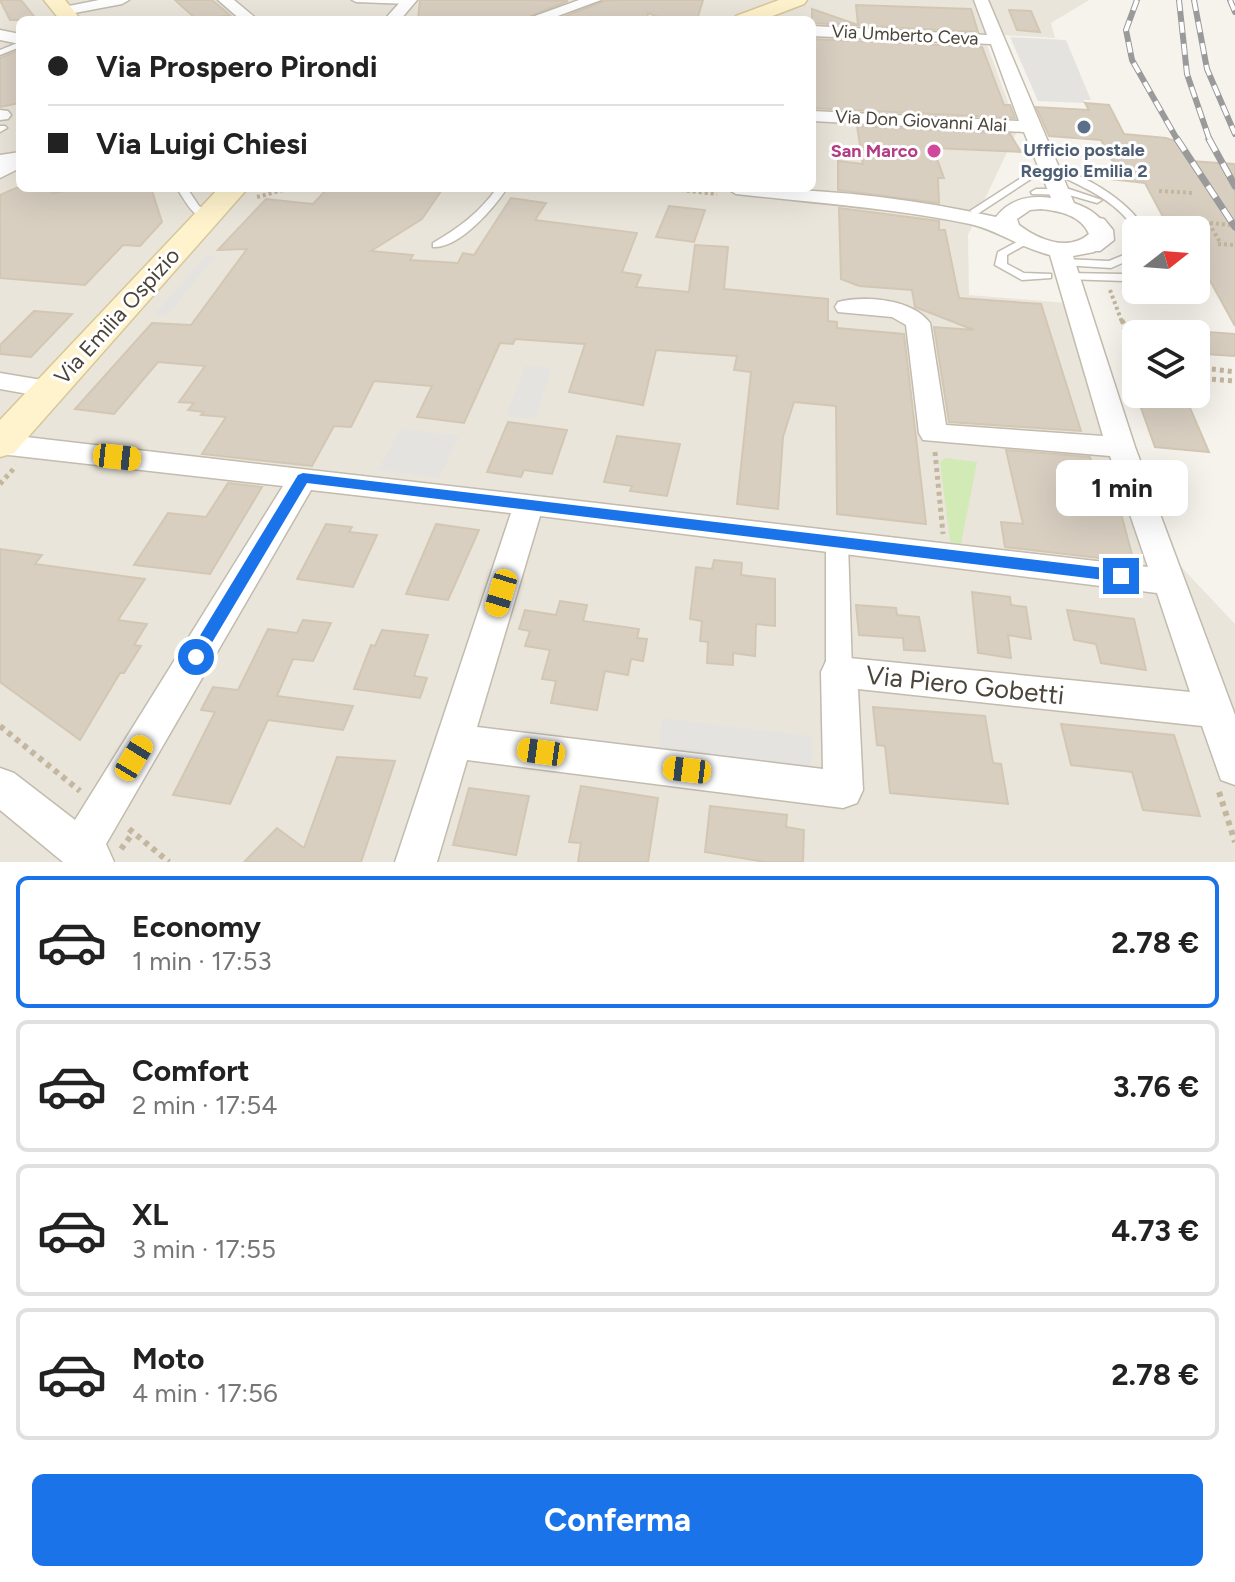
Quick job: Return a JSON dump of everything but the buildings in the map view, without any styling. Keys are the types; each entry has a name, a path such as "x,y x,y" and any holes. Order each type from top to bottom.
{"main road":[{"path":"758,16 797,0"},
{"name":"Via Emilia Ospizio","path":"0,444 207,217 236,192"}],"street":[{"path":"63,10 122,0"},
{"path":"225,0 245,16"},
{"path":"544,16 594,0"},
{"path":"966,0 981,0 1044,161 1067,203 1092,219 1100,233 1096,242 1063,262"},
{"path":"396,16 410,1"},
{"name":"Via Umberto Ceva","path":"816,31 998,40"},
{"name":"Via Don Giovanni Alai","path":"816,116 1031,127"},
{"path":"1021,215 1044,161"},
{"path":"771,192 939,211 1021,215 1044,203 1067,203"},
{"path":"939,211 1021,215 1063,262 1121,447 1235,767"},
{"path":"847,307 901,312 918,323 933,433 1121,447"},
{"path":"0,381 51,389"},
{"path":"0,444 529,504 1168,582"},
{"path":"0,786 87,856 303,478"},
{"path":"416,862 529,504"},
{"path":"837,542 839,672"},
{"name":"Via Piero Gobetti","path":"455,741 843,790 839,672 1215,711"}],"lane":[{"path":"356,0 410,1"},
{"path":"975,211 1044,161 1124,208 1130,216"},
{"path":"184,192 195,208 207,217"},
{"path":"437,245 472,225 486,212 499,192"},
{"path":"1067,203 1079,193 1103,203 1122,217"},
{"path":"1021,215 1002,254 1001,265 1022,277 1063,262 1111,265 1122,260"},
{"path":"1063,262 1122,279"}],"path":[{"path":"1159,191 1194,193"},
{"path":"1231,225 1209,223 1219,244 1235,245"},
{"path":"1210,369 1235,372"},
{"path":"1210,379 1235,381"},
{"path":"933,433 945,555"}],"shaded area":[{"path":"0,0 1089,0 1051,23 1055,38 983,34 1018,129 968,235 969,295 1067,303 1137,520 1235,624 1235,862 0,862"},
{"path":"1010,37 1066,40 1091,100 1084,100 1085,103 1038,101"},
{"path":"206,255 216,256 167,316 155,314"},
{"path":"525,366 552,368 535,419 506,416"},
{"path":"401,428 459,436 439,478 378,470"},
{"path":"662,718 812,736 812,786 656,767"}],"green space":[{"path":"945,458 977,462 960,549 951,548 940,462"}],"railway":[{"path":"1137,0 1126,30 1132,60 1178,141"},
{"path":"1179,0 1187,74 1210,140"},
{"path":"1194,0 1207,69 1235,134"},
{"path":"1230,0 1235,12"},
{"path":"1177,139 1235,227"},
{"path":"1210,140 1235,186"}],"place":[{"name":"Ufficio postale Reggio Emilia 2","path":"1084,127"},
{"name":"San Marco","path":"934,151"}],"route":[{"path":"196,657 303,478 1121,576"}]}
